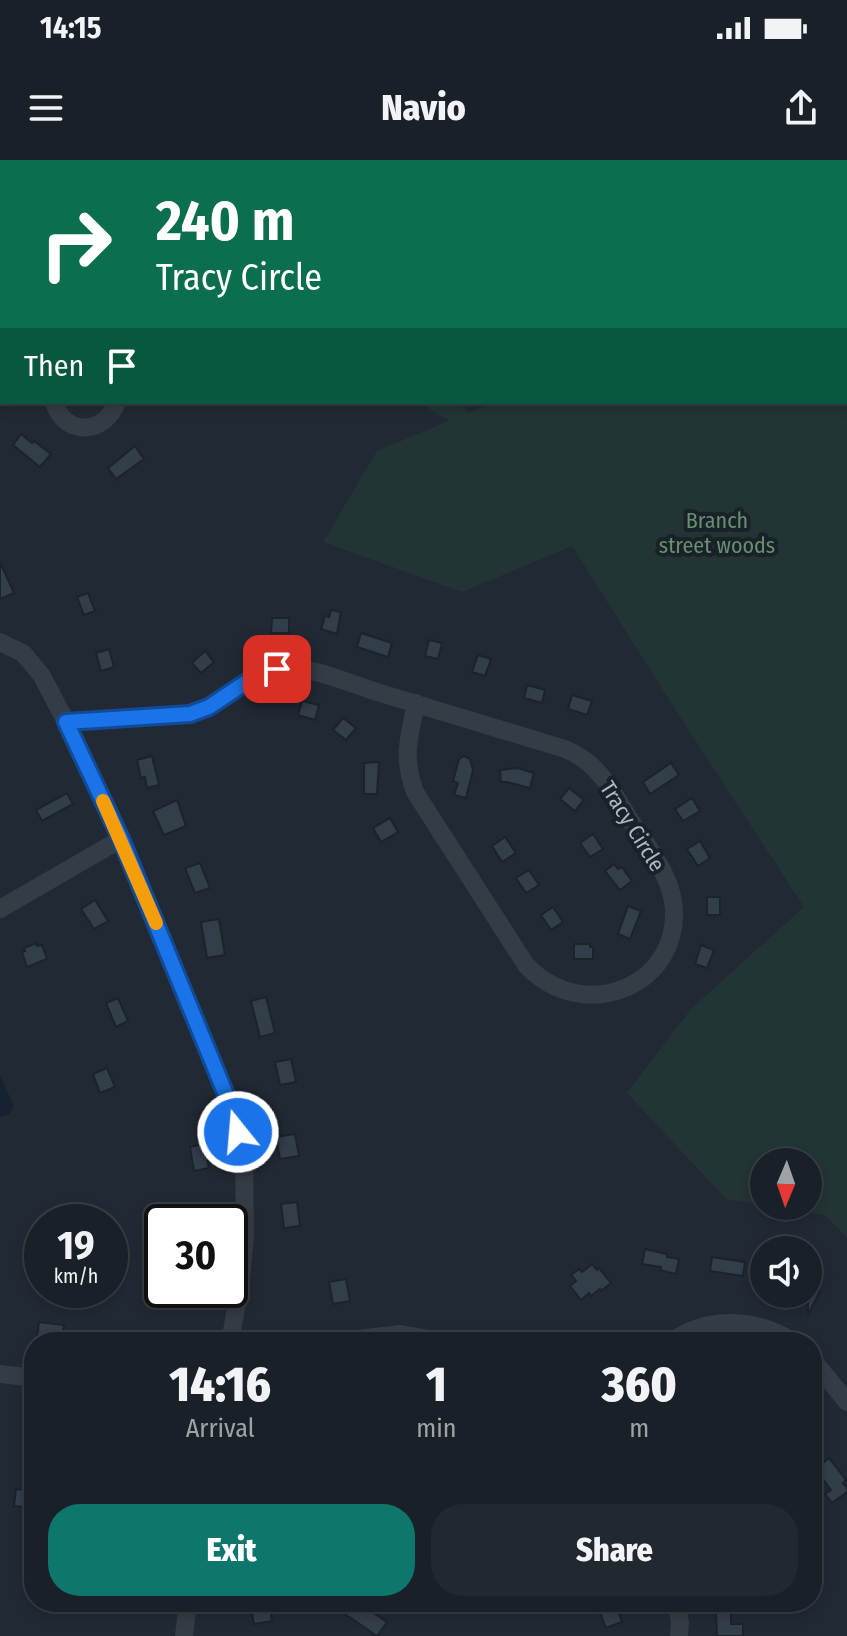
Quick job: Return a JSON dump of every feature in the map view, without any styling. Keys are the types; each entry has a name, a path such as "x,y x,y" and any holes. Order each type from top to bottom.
{"street":[{"path":"55,404 61,417 69,424 89,428 107,419 116,404"},
{"path":"0,642 23,653 42,676 66,722 121,839 231,1107 244,1157 245,1234 232,1332"},
{"name":"Tracy Circle","path":"66,722 190,714 209,707 254,677 277,669 289,669 314,673 416,703 577,754 595,767 607,784 662,871 671,892 674,914 671,936 661,957 647,974 618,991 585,995 552,986 526,965 415,792 407,755 416,703"},
{"path":"0,909 121,839"},
{"path":"689,1332 708,1325 723,1324 755,1326 771,1332"},
{"path":"822,1371 847,1402"},
{"path":"0,1374 24,1377"},
{"path":"184,1636 187,1612"},
{"path":"678,1612 679,1636"}],"green space":[{"name":"Branch street woods","path":"421,404 462,404 468,413 498,404 847,404 847,1238 822,1215 822,1148 750,1148 750,1203 726,1199 627,1093 691,1009 804,907 572,546 462,592 323,542 377,451 449,421"}],"water":[{"path":"0,1076 14,1106 9,1114 0,1117"}],"building":[{"path":"21,434 51,454 40,467 13,445"},
{"path":"135,446 144,459 116,479 108,468"},
{"path":"0,562 14,593 0,599"},
{"path":"88,593 95,611 84,615 77,597"},
{"path":"331,610 341,612 337,634 321,629 325,616 329,617"},
{"path":"272,618 289,618 289,633 271,633"},
{"path":"361,633 392,643 388,657 357,647"},
{"path":"429,640 442,643 438,659 425,656"},
{"path":"109,649 114,667 101,671 96,653"},
{"path":"205,651 214,662 201,673 192,663"},
{"path":"478,655 491,659 485,676 472,672"},
{"path":"527,685 545,690 542,703 524,698"},
{"path":"572,695 592,701 587,715 568,709"},
{"path":"302,701 319,705 315,720 298,715"},
{"path":"343,718 356,728 346,740 333,730"},
{"path":"152,756 159,785 147,788 137,760"},
{"path":"464,756 470,759 473,770 466,798 454,795 458,783 453,781 459,759"},
{"path":"379,762 377,794 364,794 364,763"},
{"path":"671,763 679,775 650,794 643,782"},
{"path":"518,768 534,773 530,788 501,782 500,770"},
{"path":"569,788 584,800 575,811 560,799"},
{"path":"67,793 73,804 42,821 36,810"},
{"path":"692,798 700,811 683,821 675,809"},
{"path":"177,800 186,826 164,835 153,811"},
{"path":"390,818 398,832 381,842 373,828"},
{"path":"593,834 603,849 590,857 580,843"},
{"path":"505,837 516,853 502,862 492,846"},
{"path":"700,841 710,858 698,866 687,849"},
{"path":"200,863 210,888 195,893 185,868"},
{"path":"614,864 618,869 622,867 632,881 620,890 605,871"},
{"path":"529,870 539,885 526,893 516,878"},
{"path":"707,897 720,897 720,915 707,915"},
{"path":"95,900 108,921 94,929 81,909"},
{"path":"628,906 641,911 630,939 618,934"},
{"path":"553,907 563,922 551,930 541,915"},
{"path":"219,919 225,955 207,958 201,922"},
{"path":"36,943 37,946 42,945 47,959 27,967 22,952"},
{"path":"574,944 590,944 593,959 574,959"},
{"path":"701,945 714,950 707,968 695,964"},
{"path":"266,997 275,1033 260,1037 251,1001"},
{"path":"118,998 128,1021 116,1027 106,1003"},
{"path":"291,1059 296,1082 280,1085 275,1062"},
{"path":"107,1068 115,1087 100,1093 93,1074"},
{"path":"295,1134 299,1156 280,1159 276,1137"},
{"path":"204,1144 209,1168 194,1171 190,1147"},
{"path":"297,1202 300,1226 284,1228 281,1204"},
{"path":"645,1249 679,1259 676,1274 660,1270 661,1267 642,1264"},
{"path":"712,1257 745,1262 743,1276 710,1271"},
{"path":"592,1264 611,1283 581,1300 570,1286 576,1281 571,1275 579,1269 582,1272"},
{"path":"346,1279 350,1301 333,1304 329,1282"},
{"path":"39,1322 64,1325 63,1332 38,1332"},
{"path":"829,1458 846,1480 843,1483 847,1492 832,1503 825,1494 831,1490 822,1478 822,1464"},
{"path":"16,1489 24,1490 24,1507 14,1506"},
{"path":"252,1612 271,1612 272,1621 254,1624"},
{"path":"372,1612 387,1622 377,1636 345,1614"},
{"path":"600,1612 618,1612 622,1622 606,1628"},
{"path":"716,1613 731,1613 731,1624 743,1624 743,1636 717,1636"}],"slow traffic":[{"path":"103,801 156,923"}],"route":[{"path":"238,1132 231,1107 121,839 66,722 190,714 209,707 254,677 277,669"}]}
